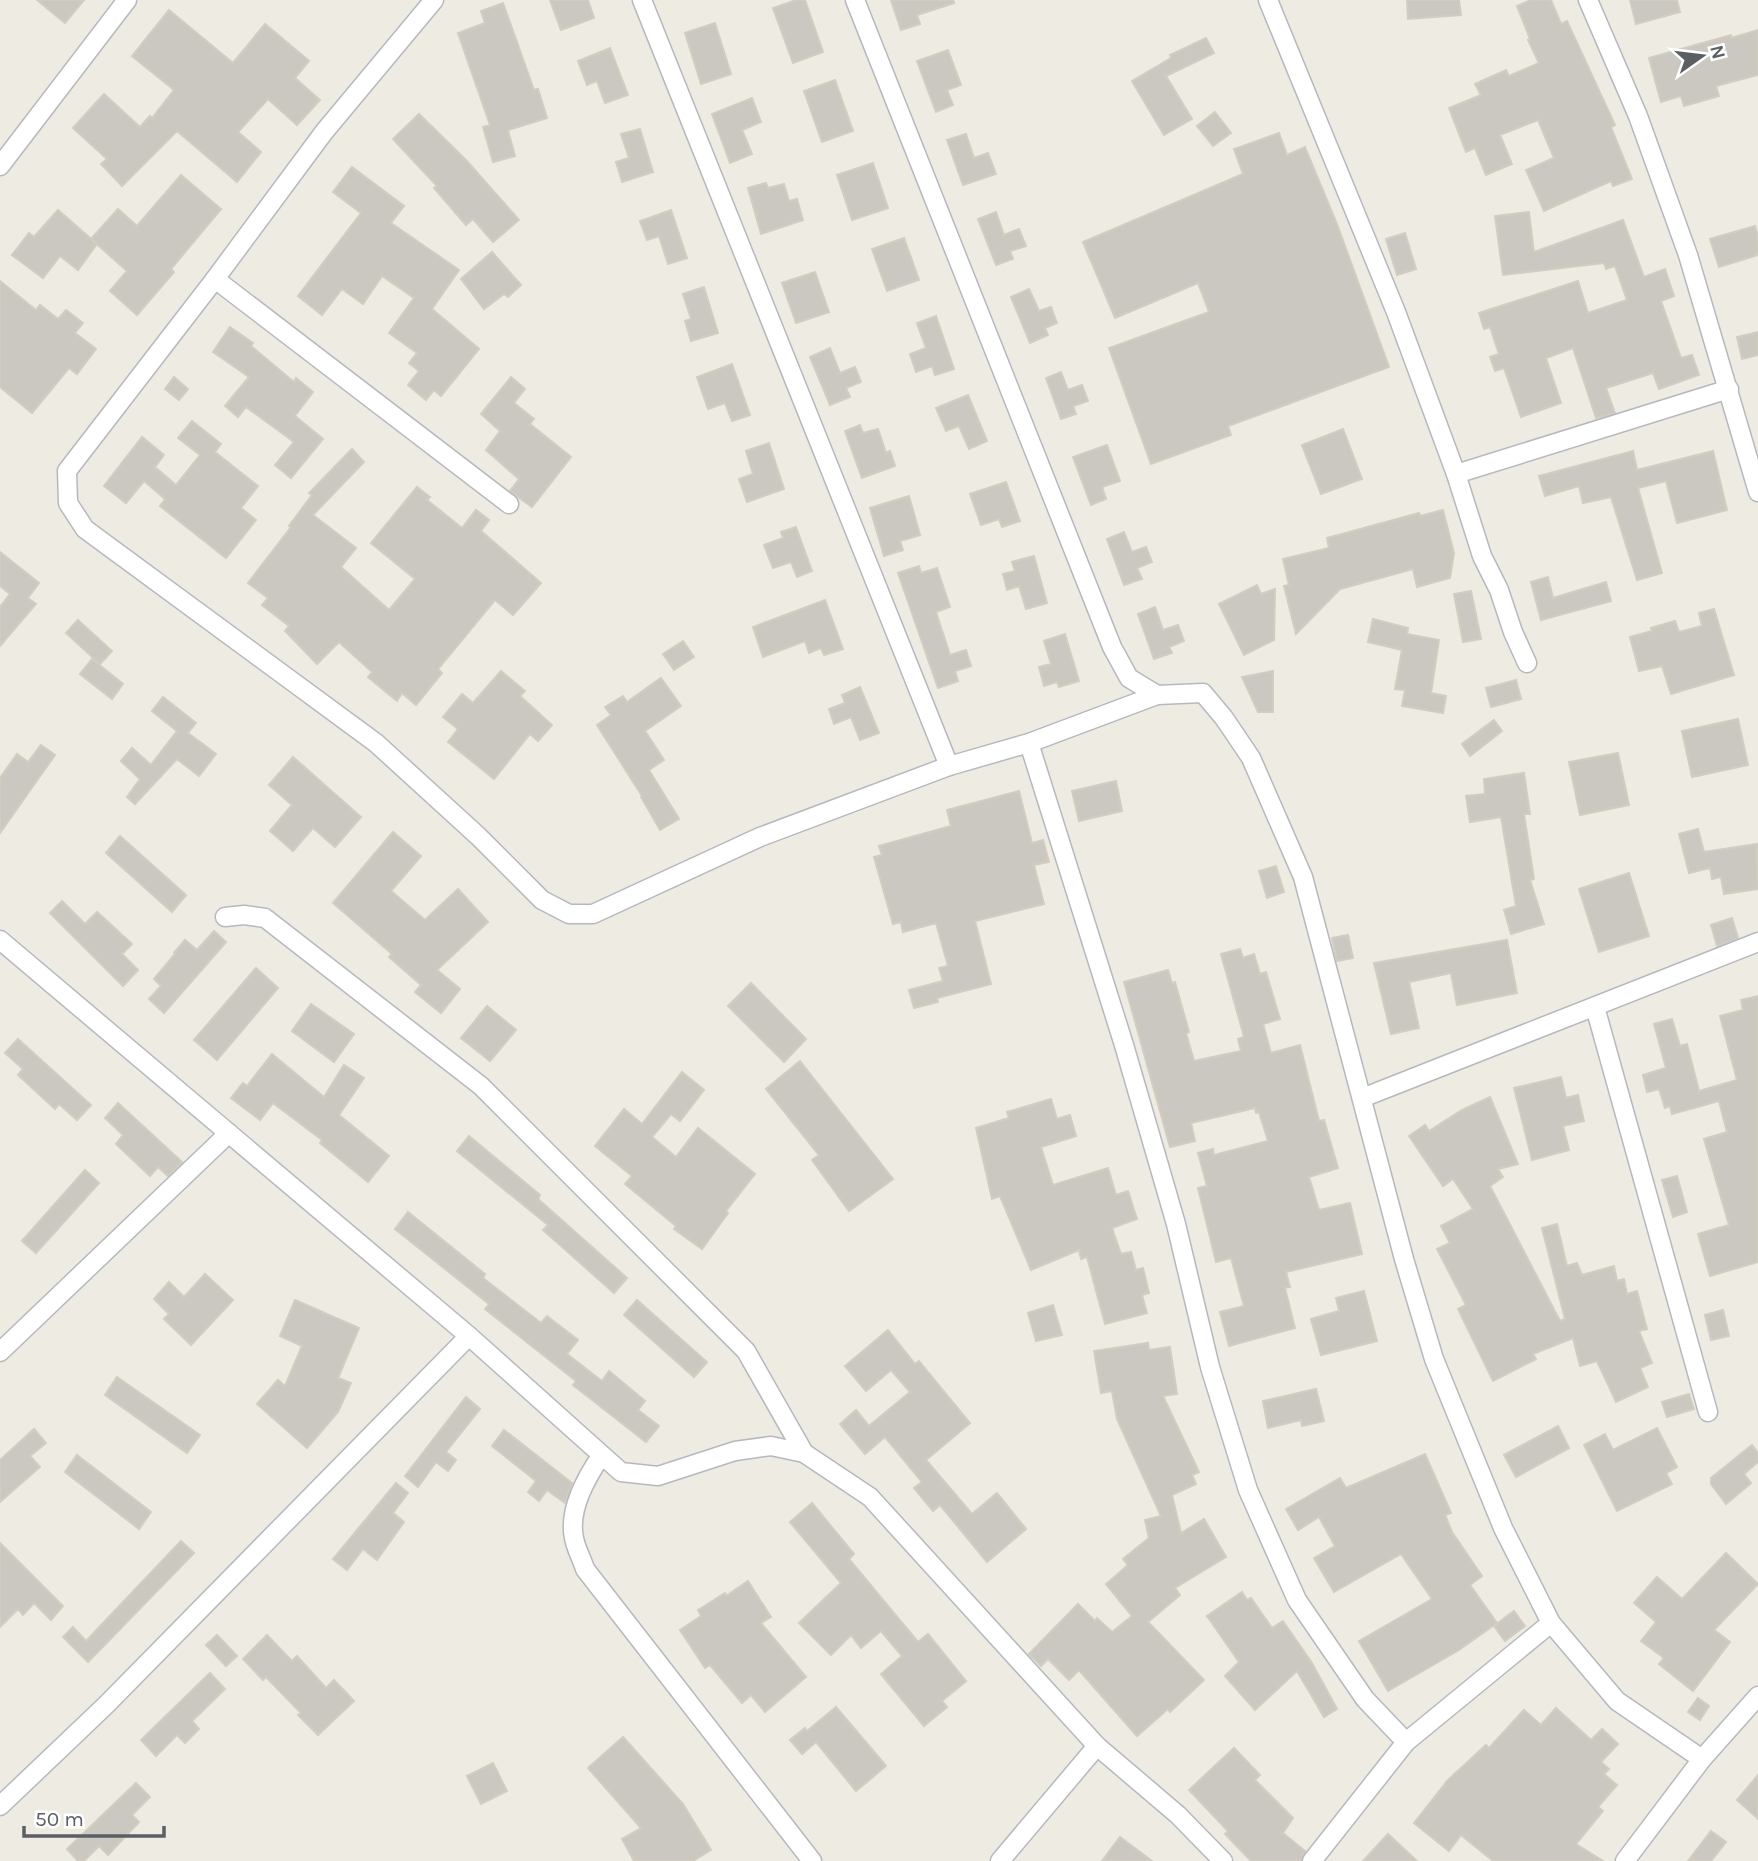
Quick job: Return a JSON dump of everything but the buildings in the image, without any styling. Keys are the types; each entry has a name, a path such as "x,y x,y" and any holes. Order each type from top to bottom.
{"street":[{"path":"0,166 127,0"},
{"path":"434,0 324,132 67,471 68,503 85,529 376,743 478,836 542,900 569,914 593,914 760,837 949,766 1029,743 1157,695 1203,694 1224,718 1251,758 1303,877 1404,1258 1434,1359 1503,1528 1551,1623 1617,1701 1702,1759"},
{"path":"642,0 949,766"},
{"path":"855,0 1112,647 1129,678 1157,695"},
{"path":"1268,0 1395,312 1456,474 1482,556 1499,590 1527,663"},
{"path":"1588,0 1638,116 1684,242 1729,389 1750,431 1758,492"},
{"path":"215,279 509,504"},
{"path":"1456,474 1729,389"},
{"path":"1029,743 1124,1045 1172,1211 1210,1367 1248,1489 1297,1600 1365,1699 1405,1742"},
{"path":"225,918 244,915 265,918 481,1086 747,1351 804,1453"},
{"path":"0,940 468,1335 621,1472 657,1476 736,1451 771,1446 804,1453 870,1497 1097,1746 1178,1815 1223,1861"},
{"path":"1362,1098 1758,942"},
{"path":"1595,1007 1708,1412"},
{"path":"0,1352 229,1133"},
{"path":"0,1806 106,1705 468,1335"},
{"path":"601,1455 588,1476 575,1509 573,1536 585,1569 812,1861"},
{"path":"1312,1861 1405,1742 1551,1623"},
{"path":"1625,1861 1702,1759 1758,1696"},
{"path":"1000,1861 1097,1746"},
{"path":"1178,1815 1207,1861"}]}
